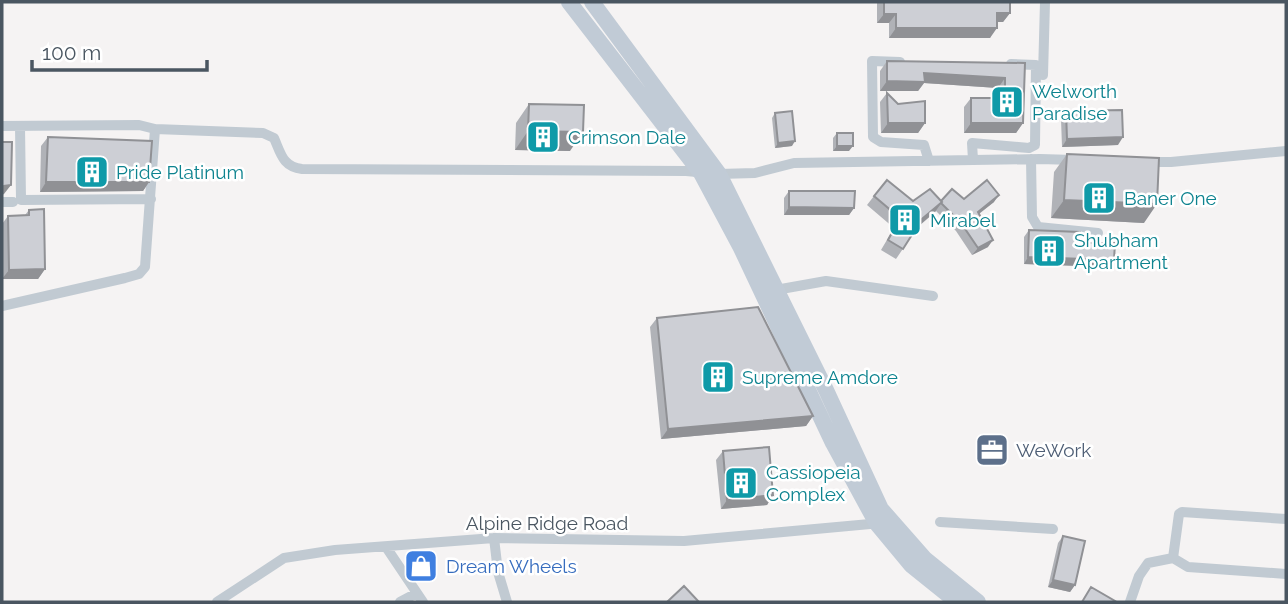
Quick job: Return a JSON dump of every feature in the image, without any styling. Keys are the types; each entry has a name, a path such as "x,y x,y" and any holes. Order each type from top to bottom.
{"street":[{"path":"569,2 701,173 770,291 881,509 884,523 911,565 957,602"},
{"path":"592,2 719,174 770,291"},
{"path":"1045,2 1032,218 1038,227 1098,233"},
{"path":"913,62 872,61 873,137 881,142 924,145 929,161"},
{"path":"973,160 972,143 1029,148 1035,145 1036,65 995,64"},
{"path":"2,126 139,125 155,130 263,133 274,138 283,160 291,168 302,169 719,174 755,173 794,163 1036,159 1091,161"},
{"path":"20,126 21,200 151,199"},
{"path":"2,306 139,274 145,267 147,254 155,130"},
{"path":"1130,162 1171,162 1286,151"},
{"path":"770,291 826,281 933,296"},
{"path":"1173,558 1179,514 1182,512 1286,519"},
{"path":"940,522 1053,529"},
{"path":"884,523 978,602"},
{"name":"Alpine Ridge Road","path":"218,602 284,558 335,550 494,538 684,541 884,523"},
{"path":"494,538 498,572 507,602"},
{"path":"386,547 420,597 400,602"},
{"path":"1130,602 1139,576 1148,563 1173,558 1188,567 1286,574"}],"building":[{"path":"884,2 1010,2 1010,13 997,13 997,28 896,28 896,14 884,14"},
{"path":"887,61 1025,63 1023,123 971,123 971,98 997,98 1005,91 1005,78 924,73 925,82 887,81"},
{"path":"887,93 898,104 925,101 925,123 888,123"},
{"path":"529,104 584,105 583,132 528,131"},
{"path":"1122,110 1123,137 1067,139 1066,111"},
{"path":"792,111 795,141 778,143 775,113"},
{"path":"837,133 853,133 853,146 837,146"},
{"name":"Pride Platinum","path":"48,137 152,141 149,182 46,182"},
{"path":"2,142 12,142 11,185 4,186 2,190"},
{"path":"1067,154 1159,158 1157,204 1064,200"},
{"name":"Mirabel","path":"887,180 913,201 930,189 942,202 922,219 903,249 888,240 900,218 874,196"},
{"path":"987,180 999,195 978,212 993,240 978,248 961,223 941,201 952,189 964,199"},
{"path":"789,191 855,191 854,208 789,207"},
{"path":"44,209 45,269 9,270 8,216 29,215 29,210"},
{"path":"1029,230 1080,232 1080,243 1115,243 1114,260 1028,257"},
{"name":"Supreme Amdore","path":"758,307 813,416 668,429 657,318"},
{"name":"Cassiopeia Complex","path":"769,447 773,495 727,500 723,451"},
{"path":"1063,536 1085,541 1075,585 1053,580"},
{"path":"684,586 699,602 667,602"},
{"path":"1091,587 1115,601 1082,602"}],"place":[{"name":"Welworth Paradise","path":"1007,102"},
{"name":"Crimson Dale","path":"543,137"},
{"name":"Pride Platinum","path":"92,172"},
{"name":"Baner One","path":"1099,198"},
{"name":"Mirabel","path":"905,220"},
{"name":"Shubham Apartment","path":"1049,251"},
{"name":"Supreme Amdore","path":"718,377"},
{"name":"WeWork","path":"992,450"},
{"name":"Cassiopeia Complex","path":"741,483"},
{"name":"Dream Wheels","path":"421,566"}]}
